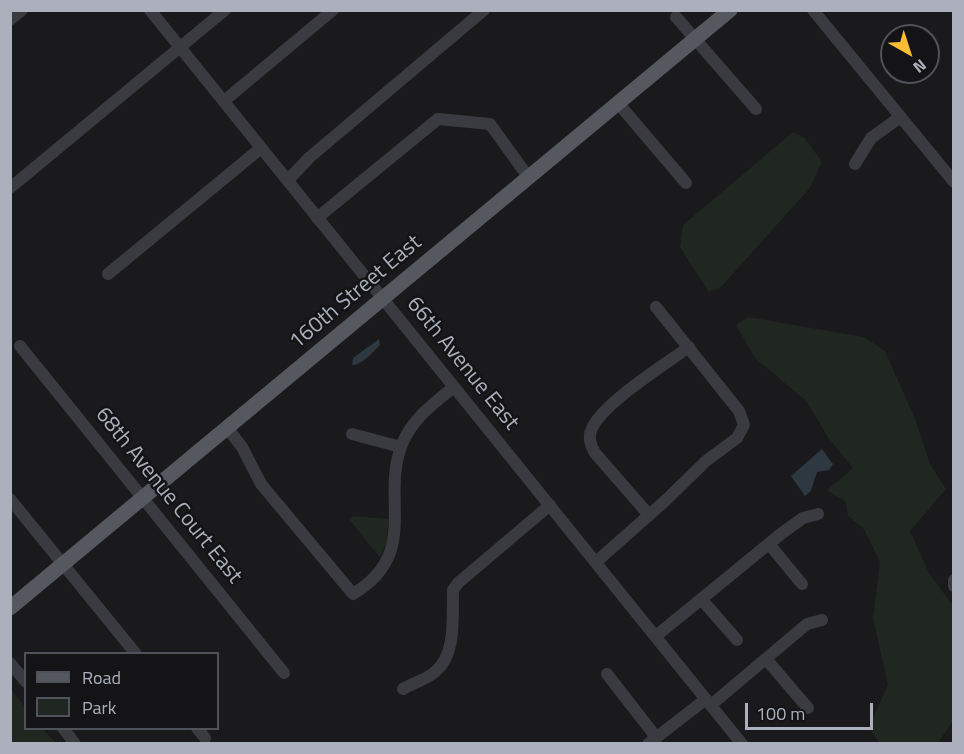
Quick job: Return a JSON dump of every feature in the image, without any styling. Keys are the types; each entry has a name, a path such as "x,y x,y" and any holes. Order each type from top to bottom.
{"main road":[{"name":"160th Street East","path":"10,608 730,10"}],"street":[{"path":"10,20 22,10"},
{"name":"66th Avenue East","path":"150,10 742,744"},
{"path":"10,188 225,10"},
{"path":"224,101 333,10"},
{"path":"288,180 310,157 484,10"},
{"path":"813,10 899,118 954,182"},
{"path":"676,17 756,109"},
{"path":"618,103 687,183"},
{"path":"855,164 871,138 899,118"},
{"path":"317,218 438,119 490,124 529,178"},
{"path":"108,274 261,148"},
{"path":"596,562 706,461 737,438 744,425 739,411 656,307"},
{"name":"68th Avenue Court East","path":"20,346 284,673"},
{"path":"649,515 595,453 590,440 591,430 600,417 631,388 689,347"},
{"path":"228,429 242,447 261,484 353,594 372,583 389,556 393,540 401,447 420,415 454,387"},
{"path":"352,434 401,447"},
{"path":"10,499 134,652"},
{"path":"403,689 434,673 444,663 450,639 453,590 550,505"},
{"path":"656,636 803,518 818,514"},
{"path":"770,544 802,584"},
{"path":"953,586 954,580"},
{"path":"702,600 737,640"},
{"path":"607,674 652,740 766,659 807,624 822,620"},
{"path":"766,659 807,708"},
{"path":"10,663 24,680"},
{"path":"64,730 75,744"}],"green space":[{"path":"793,132 805,138 822,162 810,188 721,287 709,292 680,247 683,225"},
{"path":"748,317 864,337 885,351 916,421 930,464 946,489 910,531 929,573 953,606 953,721 938,743 879,743 869,727 888,685 873,618 880,562 864,529 848,516 846,502 827,490 853,468 827,436 807,402 755,358 736,325"},
{"path":"353,516 389,519 386,545 380,558 349,519"},
{"path":"11,689 24,706 24,730 44,730 56,743 11,743"}],"shaded area":[{"path":"379,339 380,345 370,355 356,365 352,365 353,358"},
{"path":"822,449 833,464 829,470 817,472 811,491 805,496 791,476"}]}
